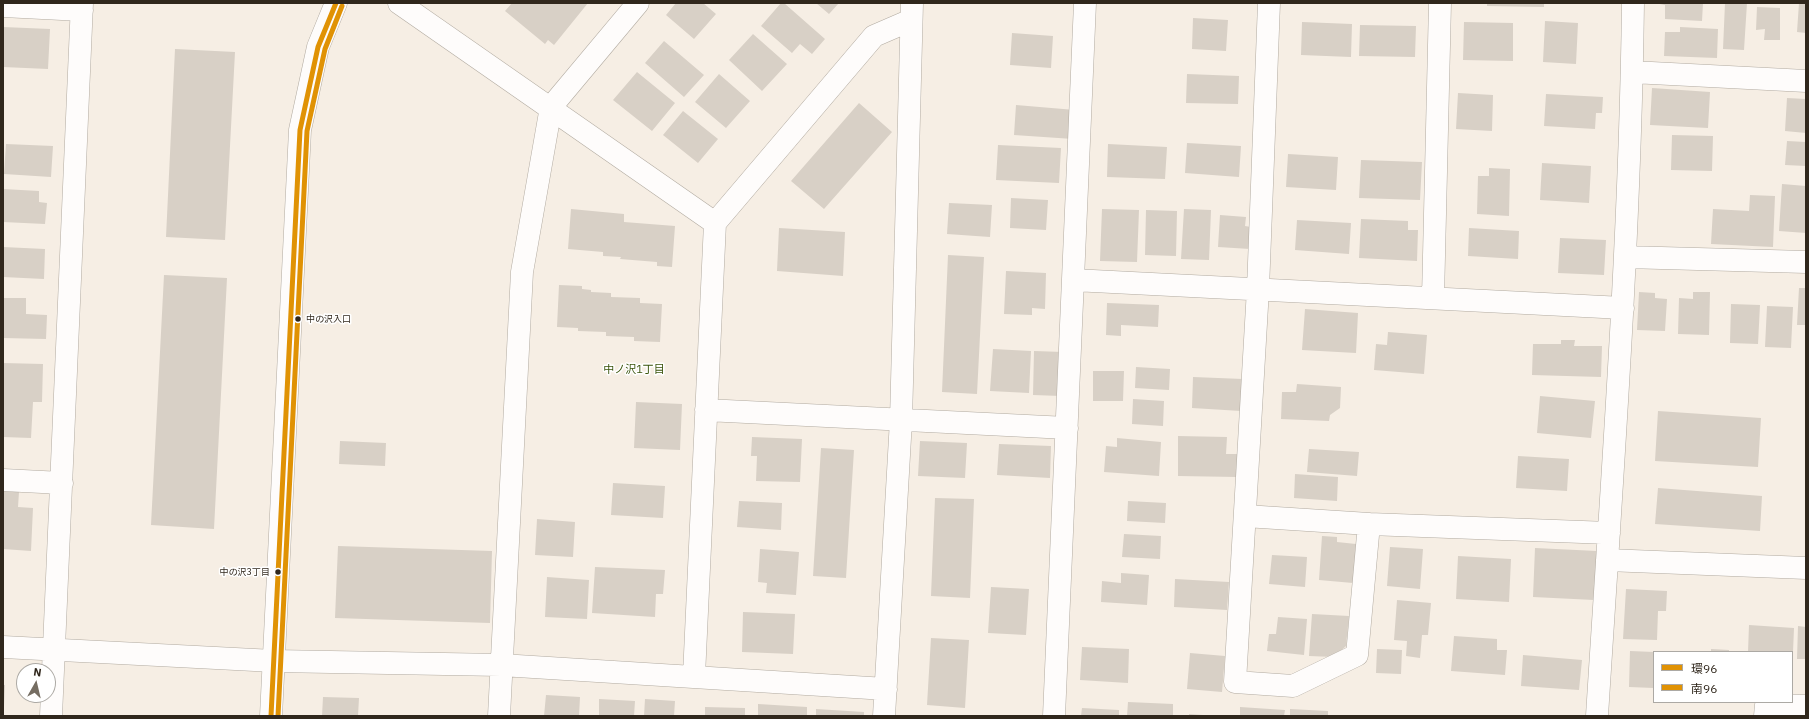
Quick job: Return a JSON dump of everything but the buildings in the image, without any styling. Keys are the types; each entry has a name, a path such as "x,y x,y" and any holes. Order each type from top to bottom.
{"street":[{"path":"271,716 300,130 318,47 336,3"},
{"path":"399,3 551,107 715,223"},
{"path":"498,716 522,272 551,107 638,3"},
{"path":"1054,716 1085,3"},
{"path":"1269,3 1258,289 1235,682 1293,686 1357,655 1369,524"},
{"path":"1433,298 1440,3"},
{"path":"1598,716 1623,308 1632,72 1633,3"},
{"path":"3,6 82,6 51,716"},
{"path":"694,676 715,223 874,36 912,12"},
{"path":"884,716 901,420 912,12"},
{"path":"1632,72 1806,80"},
{"path":"1625,257 1806,262"},
{"path":"1073,280 1623,308"},
{"path":"706,410 1067,428"},
{"path":"3,480 62,483"},
{"path":"1244,516 1369,524 1609,533"},
{"path":"1607,560 1806,568"},
{"path":"3,647 274,660 501,665 694,676 886,690"},
{"path":"1765,716 1766,705 1806,706"}],"transit line":[{"name":"環96","path":"271,716 300,130 318,47 336,3"},
{"name":"南96","path":"278,716 307,131 325,49 342,6"}],"place":[{"name":"中の沢入口","path":"298,319"},
{"name":"中の沢3丁目","path":"278,572"}],"district":[{"name":"中ノ沢1丁目","path":"634,370"}]}
